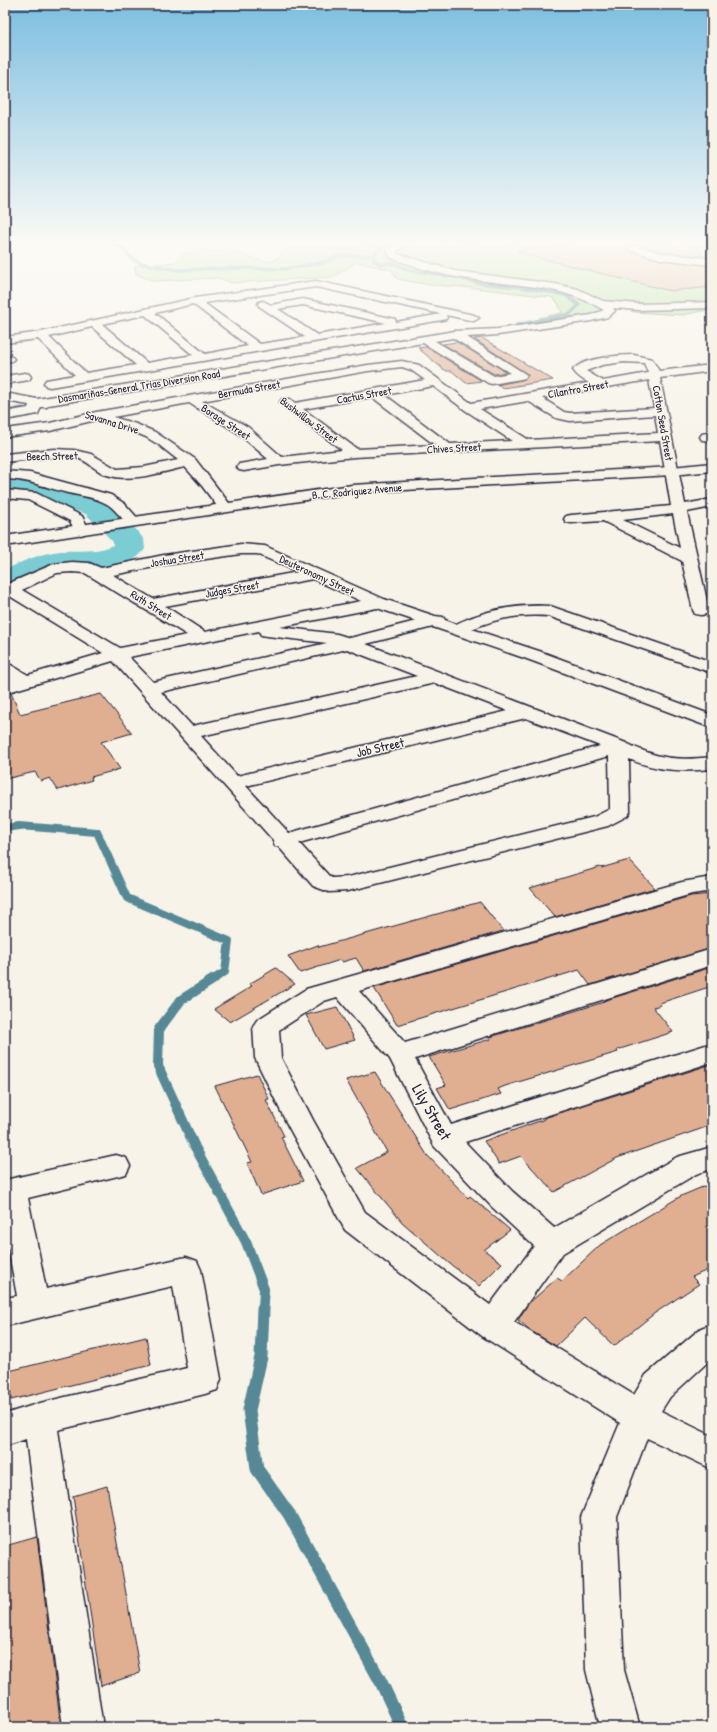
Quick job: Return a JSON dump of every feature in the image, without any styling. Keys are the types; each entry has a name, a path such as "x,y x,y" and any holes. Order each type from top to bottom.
{"street":[{"path":"5,340 41,335 94,323 145,367"},
{"path":"160,323 202,357"},
{"path":"224,323 258,348"},
{"path":"291,323 314,338"},
{"path":"50,383 403,323"},
{"name":"Dasmariñas-General Trias Diversion Road","path":"36,403 455,334 498,332 559,323"},
{"path":"425,339 492,380 521,375 455,334"},
{"path":"41,335 83,377"},
{"path":"602,385 585,376 579,370 588,365 634,358 647,361 651,364 654,375"},
{"name":"Bermuda Street","path":"96,416 368,368 402,364 415,367 436,382"},
{"name":"Cilantro Street","path":"469,407 654,375 712,368"},
{"name":"Cotton Seed Street","path":"654,375 679,510 701,610"},
{"path":"5,380 25,377"},
{"path":"436,382 469,407 526,444"},
{"name":"Cactus Street","path":"293,407 436,382"},
{"name":"Bushwillow Street","path":"264,386 354,453"},
{"path":"375,393 447,448"},
{"path":"531,397 560,415 570,417 660,411"},
{"name":"Savanna Drive","path":"11,398 96,416 135,428 152,436 190,462 205,479 225,507"},
{"name":"Borage Street","path":"190,399 243,430 279,461"},
{"path":"5,416 34,411 36,403"},
{"path":"5,432 50,427 96,416"},
{"name":"Chives Street","path":"244,467 279,461 354,453 665,437"},
{"name":"Beech Street","path":"5,458 61,454 81,455 89,458 107,470 118,473 190,462"},
{"name":"B. C. Rodriguez Avenue","path":"5,541 352,489 672,471 712,467"},
{"path":"5,475 16,474 102,496 112,500 123,508 130,522"},
{"path":"5,494 30,496 40,500 77,519 83,529"},
{"path":"571,519 679,510 712,503"},
{"path":"606,517 690,559"},
{"name":"Joshua Street","path":"100,573 164,560 255,548"},
{"name":"Deuteronomy Street","path":"255,548 265,551 378,603 437,621 712,722"},
{"path":"7,590 54,569 80,567 89,568 100,573"},
{"name":"Ruth Street","path":"100,573 202,637"},
{"name":"Judges Street","path":"150,604 315,574"},
{"path":"7,590 117,654 284,841 321,881 329,885 348,884 422,867 601,822 620,812 621,797 619,747"},
{"path":"5,688 117,654 378,603"},
{"path":"459,629 478,620 508,614 534,609 550,611 712,668"},
{"path":"148,689 350,643 437,621"},
{"path":"242,629 321,636 350,643 619,747 652,762 674,766 712,763"},
{"path":"5,669 27,682"},
{"path":"188,733 436,677"},
{"name":"Job Street","path":"232,783 528,712"},
{"path":"284,841 619,747"},
{"path":"712,884 690,886 315,995 266,1026 268,1058 300,1124 355,1220 493,1326 639,1417 712,1453"},
{"path":"400,1054 712,957"},
{"name":"Lily Street","path":"342,987 400,1054 444,1138 502,1199 552,1244"},
{"path":"444,1138 712,1052"},
{"path":"493,1326 552,1244 687,1165 712,1158"},
{"path":"5,1430 40,1419 205,1379 186,1270 20,1308 9,1191 116,1166"},
{"path":"620,1727 605,1670 599,1516 639,1417 658,1386 712,1338"},
{"path":"40,1419 83,1727"}],"green space":[{"path":"544,323 556,323 546,325"}],"building":[{"path":"482,338 553,380 503,388 497,385 525,379 528,375 474,339"},
{"path":"457,342 506,372 494,374 443,344"},
{"path":"426,347 482,381 466,383 452,371 443,369 418,348"},
{"path":"11,693 20,714 101,694 132,733 101,742 120,769 91,777 92,780 58,790 50,778 41,781 35,772 5,779 5,694"},
{"path":"629,860 655,888 555,917 530,888 600,867 601,868"},
{"path":"712,894 712,948 590,985 579,970 397,1025 374,988 691,896"},
{"path":"480,902 503,931 364,971 356,958 342,962 340,960 300,973 288,956 318,945 319,947"},
{"path":"712,967 712,986 660,1003 661,1005 653,1007 673,1032 617,1050 618,1052 505,1086 498,1089 501,1094 450,1110 437,1088 446,1085 429,1057 491,1039 490,1037"},
{"path":"276,968 295,984 230,1022 214,1009 252,986 249,984"},
{"path":"337,1007 355,1040 324,1049 306,1015"},
{"path":"712,1064 712,1125 617,1158 554,1192 521,1156 499,1164 484,1141 545,1119 544,1118"},
{"path":"375,1072 427,1155 468,1198 470,1196 510,1230 484,1250 502,1263 479,1286 450,1264 402,1222 357,1168 387,1152 346,1080"},
{"path":"257,1074 269,1099 266,1100 284,1136 281,1137 303,1181 261,1195 247,1163 252,1162 215,1086"},
{"path":"712,1183 712,1268 692,1277 699,1284 655,1313 614,1346 585,1318 556,1346 531,1331 518,1320 528,1304 557,1278 562,1281 600,1245 681,1196"},
{"path":"146,1337 151,1365 11,1400 9,1371"},
{"path":"107,1486 140,1673 101,1686 73,1496"},
{"path":"37,1537 61,1727 5,1727 5,1546"}],"waterway":[{"path":"517,325 527,323"},
{"path":"5,412 22,409"},
{"path":"5,485 17,484 97,508 128,540 129,549 115,556 97,560 60,561 43,564 5,582"},
{"path":"5,828 19,826 97,832 127,898 229,941 225,972 212,980"},
{"path":"214,979 181,1000 159,1029 158,1066 195,1147 246,1242 264,1289 263,1310"},
{"path":"263,1309 261,1357 249,1410 257,1469 289,1514 381,1682 402,1727"}]}
